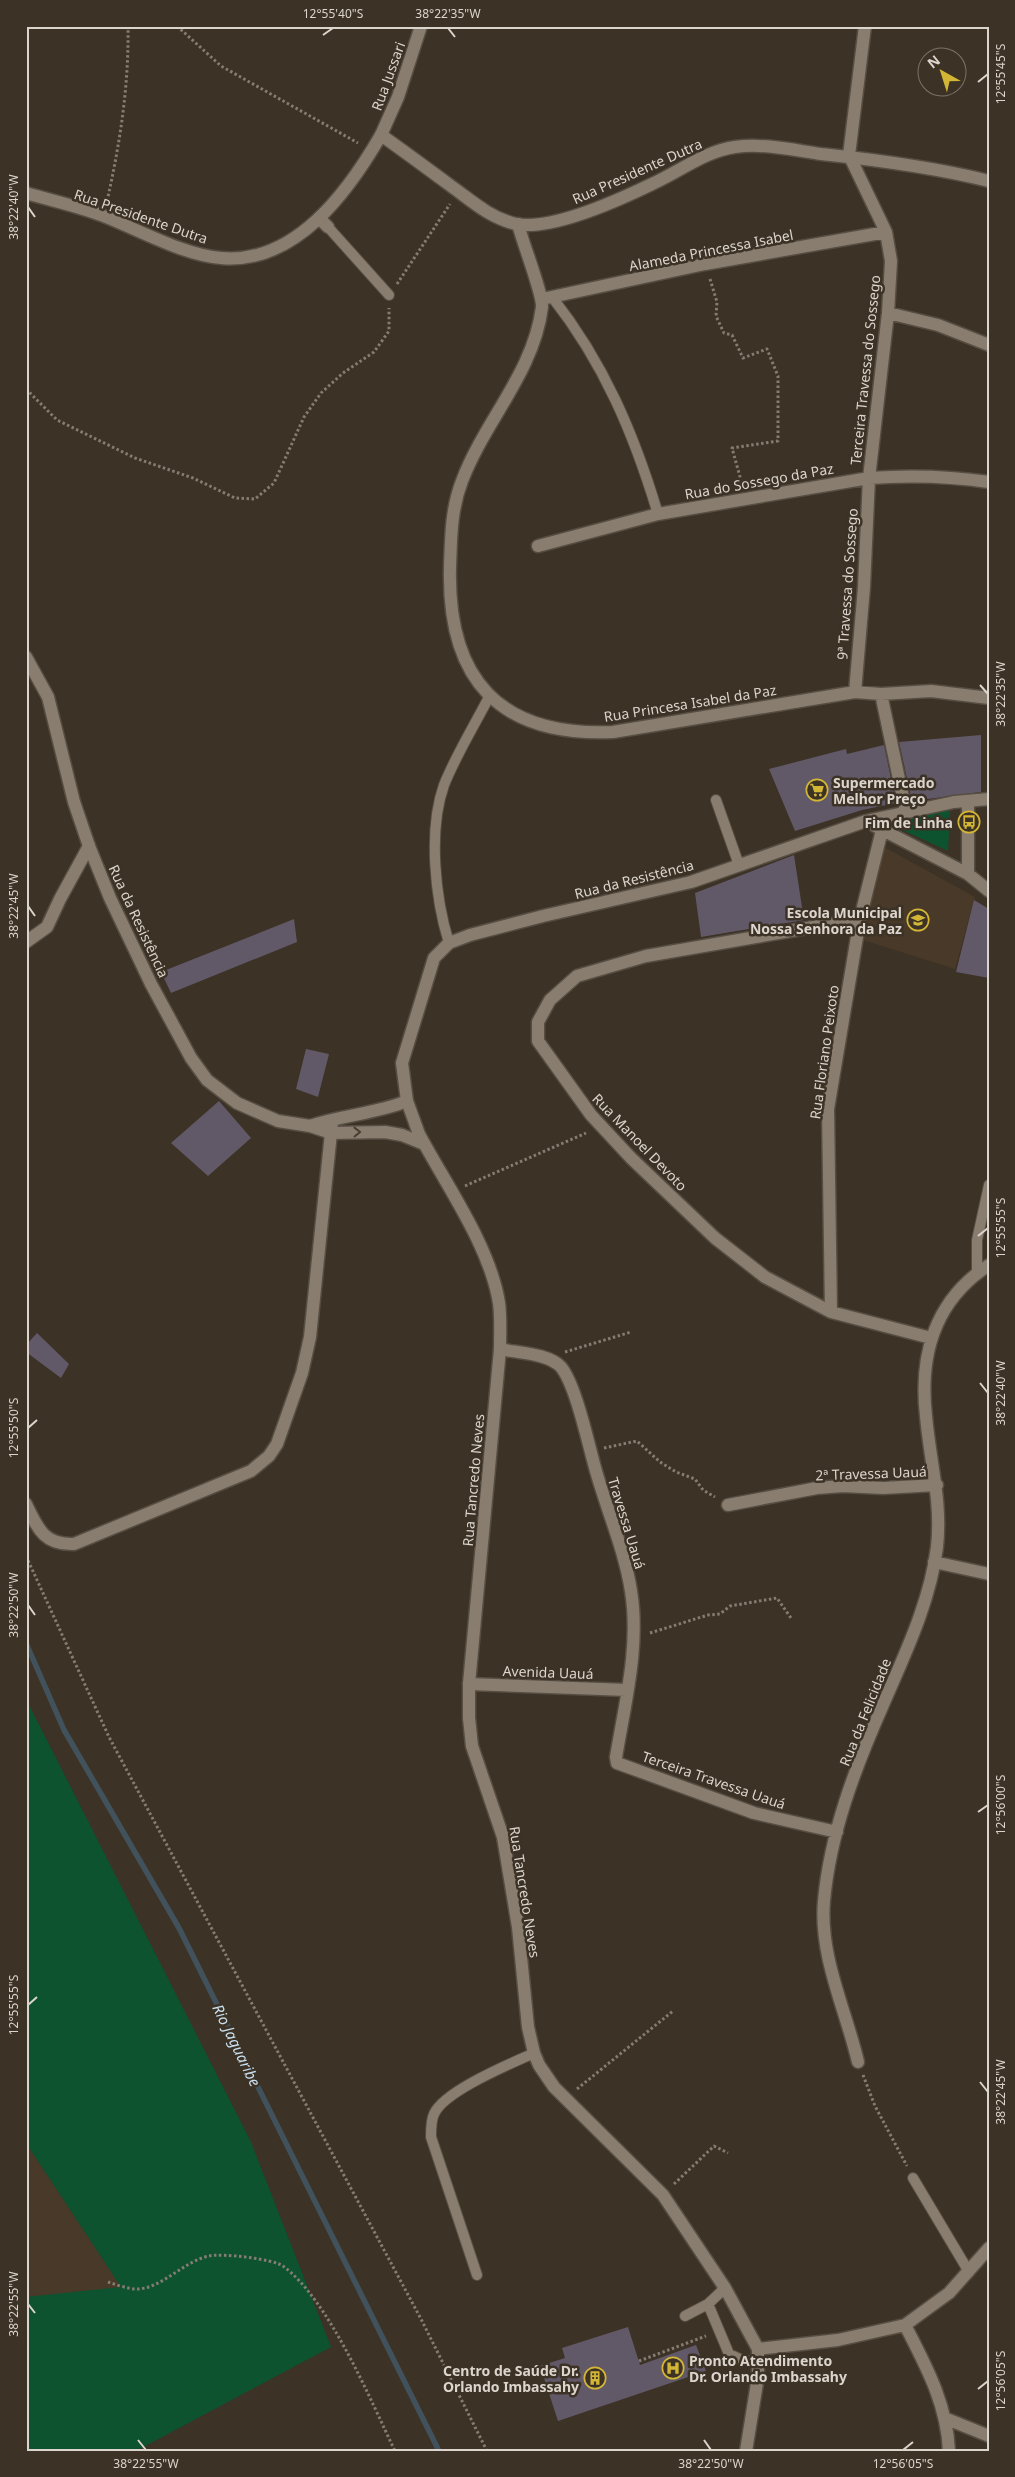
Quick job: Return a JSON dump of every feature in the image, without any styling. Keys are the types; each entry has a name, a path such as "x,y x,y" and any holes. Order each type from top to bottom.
{"street":[{"name":"Rua Jussari","path":"381,135 401,88 421,26"},
{"path":"849,155 865,26"},
{"name":"Rua Presidente Dutra","path":"26,193 104,216 199,253 219,258 238,259 280,247 323,222 329,208 381,135 484,211 518,224 535,225 555,222 580,214 652,184 704,157 733,147 782,148 849,155 946,170 989,181"},
{"name":"Terceira Travessa do Sossego","path":"849,155 886,232 891,261 888,314 869,478"},
{"name":"Rua Princesa Isabel da Paz","path":"518,224 547,298 534,342 514,383 470,462 453,514 450,580 456,636 465,661 489,697 509,711 536,723 560,730 584,733 613,732 855,692 881,694 931,692 989,698"},
{"name":"Alameda Princessa Isabel","path":"547,298 705,264 886,232"},
{"path":"888,314 938,325 989,345"},
{"name":"Rua do Sossego da Paz","path":"538,546 658,514 869,478 904,475 953,477 989,482"},
{"name":"9ª Travessa do Sossego","path":"855,692 864,587 869,478"},
{"name":"Rua da Resistência","path":"26,657 48,697 74,802 110,898 151,984 200,1070 224,1094 251,1110 278,1121 310,1126 331,1133 385,1132 402,1135 424,1144"},
{"path":"881,694 906,812"},
{"name":"Rua da Resistência","path":"424,1144 406,1101 402,1064 434,958 449,943 470,934 691,882 866,821 906,812 989,799"},
{"path":"968,801 968,874"},
{"path":"866,821 968,874 989,891"},
{"name":"Rua Floriano Peixoto","path":"831,1312 828,1109 860,920 882,830"},
{"path":"26,942 32,940 47,927 89,846"},
{"name":"Rua Manoel Devoto","path":"860,920 646,956 577,976 550,1000 538,1022 538,1041 556,1069 600,1126 715,1238 765,1277 831,1312 931,1338"},
{"name":"Rua da Resistência","path":"310,1126 332,1118 386,1110 406,1101"},
{"path":"26,1504 46,1537 59,1544 74,1544 251,1471 269,1456 277,1444 289,1413 302,1373 310,1337 332,1118"},
{"name":"Rua Tancredo Neves","path":"424,1144 481,1249 492,1276 499,1304 500,1349 469,1684 469,1718 472,1746 503,1837 518,1927 528,2027 534,2053 546,2077 565,2098 663,2195 725,2288 759,2355"},
{"name":"Rua da Felicidade","path":"858,2062 831,1966 824,1920 825,1894 836,1832 863,1752 907,1650 934,1562 938,1528 937,1486 925,1414 925,1369 931,1338 942,1315 976,1273 989,1265"},
{"path":"500,1349 549,1359"},
{"name":"Travessa Uauá","path":"549,1359 560,1367 564,1373 626,1564 632,1592 634,1637 616,1757"},
{"name":"2ª Travessa Uauá","path":"728,1505 817,1488 843,1486 883,1488 937,1486"},
{"path":"934,1562 989,1574"},
{"name":"Avenida Uauá","path":"469,1684 627,1690"},
{"name":"Terceira Travessa Uauá","path":"616,1757 617,1763 754,1813 836,1832"},
{"path":"746,2451 759,2355 905,2325 949,2293 989,2248"},
{"path":"905,2325 935,2384 946,2419 949,2451"},
{"path":"946,2419 989,2436"}],"lane":[{"path":"323,222 389,295"},
{"path":"547,298 576,327 594,356 627,423 642,462 658,514"},
{"path":"449,943 442,921 439,899 436,813 445,784 489,697"},
{"path":"716,800 739,865"},
{"path":"976,1273 977,1240 989,1185"},
{"path":"477,2274 431,2137 433,2115 442,2101 492,2073 534,2053"},
{"path":"913,2178 969,2272"},
{"path":"685,2316 708,2304 725,2288"},
{"path":"708,2304 719,2332 732,2357 759,2355"}],"path":[{"path":"104,216 116,161 128,61 128,26"},
{"path":"177,26 221,66 372,150"},
{"path":"26,389 57,420 126,454 193,478 235,498 255,499 274,483 304,417 320,393 343,373 374,352 389,331 389,295 459,191"},
{"path":"705,264 717,302 716,316 724,333 732,335 743,358 767,349 778,376 778,441 732,448 747,498"},
{"path":"451,1192 600,1126"},
{"path":"549,1359 574,1348 631,1332"},
{"path":"590,1451 637,1441 660,1462 676,1472 695,1479 703,1490 728,1505"},
{"path":"26,1556 109,1736 416,2310 487,2451"},
{"path":"634,1637 708,1615 720,1614 730,1606 777,1598 791,1618"},
{"path":"565,2098 673,2011"},
{"path":"858,2062 875,2106 913,2178"},
{"path":"663,2195 714,2146 728,2153"},
{"path":"108,2282 136,2290 150,2287 186,2264 209,2255 233,2254 282,2265 306,2289 342,2344 395,2451"},
{"path":"639,2361 719,2332"}],"shaded area":[{"name":"Escola Municipal Nossa Senhora da Paz","path":"884,847 975,897 955,969 863,940"},
{"path":"26,2143 122,2288 26,2297"}],"green space":[{"path":"950,810 948,851 885,822"},
{"path":"26,1699 251,2142 331,2347 136,2451 26,2451 26,2297 121,2287 26,2143"}],"building":[{"path":"981,735 981,792 912,801 899,742"},
{"name":"Supermercado Melhor Preço","path":"884,745 896,803 862,810 795,831 769,769 846,749 847,754"},
{"path":"794,855 804,920 701,937 695,893"},
{"path":"974,900 989,909 989,978 956,972"},
{"path":"294,919 297,942 171,993 161,972"},
{"path":"306,1049 329,1054 318,1097 296,1089"},
{"path":"219,1101 251,1138 208,1176 171,1143"},
{"path":"37,1333 69,1364 61,1378 26,1352 26,1345"},
{"name":"Centro de Saúde Dr. Orlando Imbassahy","path":"628,2327 640,2365 696,2345 706,2371 558,2421 540,2366 565,2358 562,2348"}],"waterway":[{"name":"Rio Jaguaribe","path":"26,1643 64,1730 179,1928 439,2451"}],"place":[{"name":"Supermercado Melhor Preço","path":"817,790"},
{"name":"Fim de Linha","path":"969,822"},
{"name":"Escola Municipal Nossa Senhora da Paz","path":"918,920"},
{"name":"Pronto Atendimento Dr. Orlando Imbassahy","path":"673,2368"},
{"name":"Centro de Saúde Dr. Orlando Imbassahy","path":"595,2378"}]}
